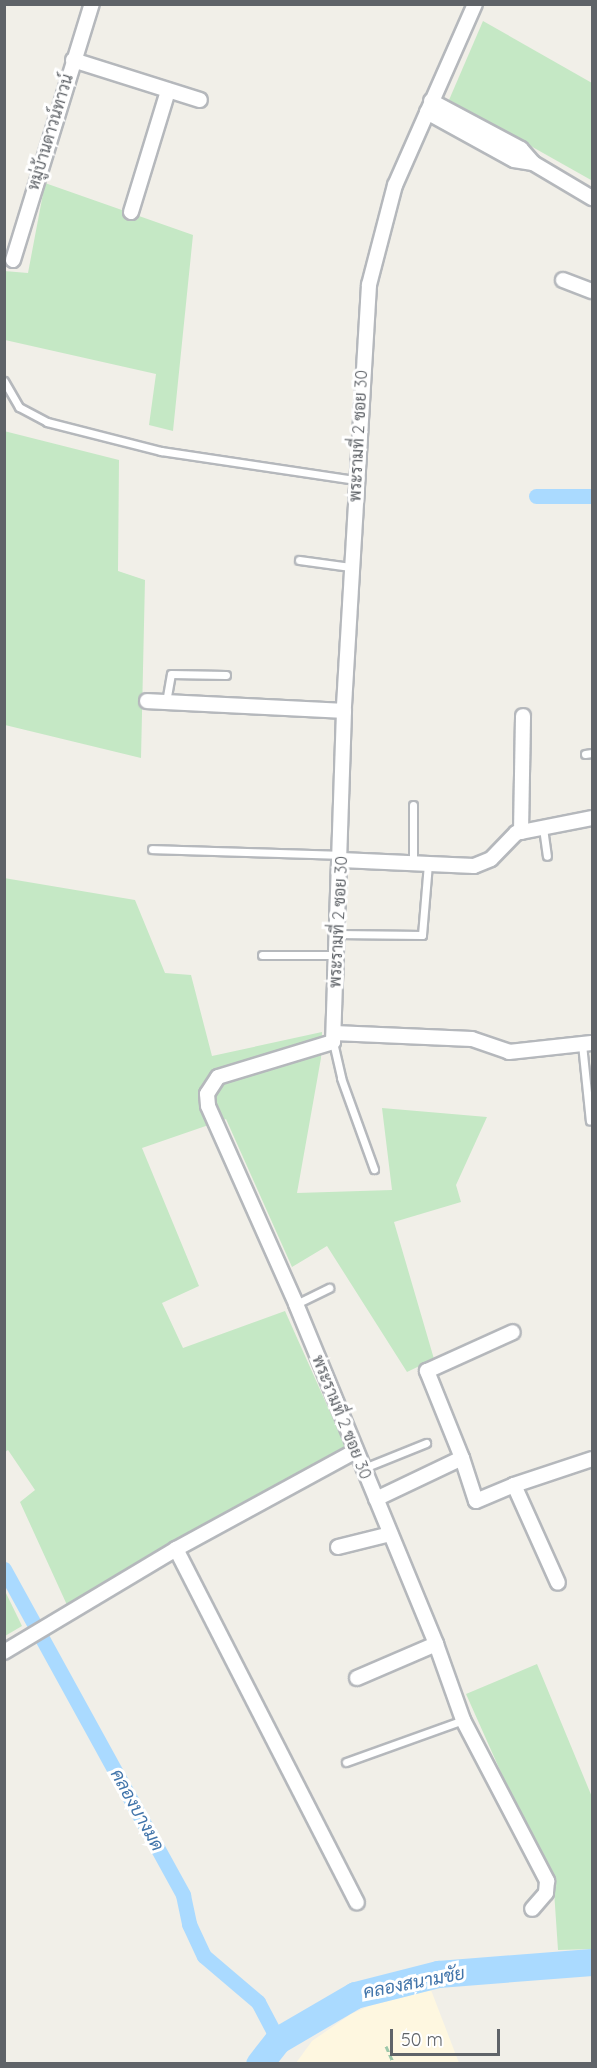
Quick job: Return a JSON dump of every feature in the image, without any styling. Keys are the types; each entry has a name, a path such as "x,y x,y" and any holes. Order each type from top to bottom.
{"street":[{"name":"หมู่บ้านดาวน์ทาวน์","path":"13,260 92,4"},
{"name":"พระรามที่ 2 ซอย 30","path":"475,4 396,185 375,252 366,314 344,711 341,857 333,1037 218,1077 207,1094 208,1106 296,1304 436,1644 463,1720 547,1881 546,1893 532,1909"},
{"path":"73,60 200,100"},
{"path":"131,212 168,91"},
{"path":"429,107 521,149 533,163 592,198"},
{"path":"563,280 592,291"},
{"path":"147,701 344,711"},
{"path":"521,832 524,716"},
{"path":"341,857 428,864 484,864 507,839 521,832 592,818"},
{"path":"333,1037 472,1039 509,1052 587,1043"},
{"path":"513,1332 427,1371 462,1458 476,1501 514,1485 592,1459"},
{"path":"4,1652 52,1626 176,1550 356,1451"},
{"path":"376,1499 462,1458"},
{"path":"514,1485 558,1583"},
{"path":"338,1547 390,1534"},
{"path":"176,1550 357,1902"},
{"path":"357,1678 436,1644"}],"lane":[{"path":"4,381 19,407 47,422 161,451 356,480"},
{"path":"299,560 351,567"},
{"path":"166,702 171,674 226,675"},
{"path":"413,805 413,863"},
{"path":"543,828 547,856"},
{"path":"152,849 341,857"},
{"path":"337,934 422,935 428,864"},
{"path":"262,956 336,955"},
{"path":"333,1037 341,1078 374,1169"},
{"path":"587,1043 590,1121"},
{"path":"296,1304 329,1288"},
{"path":"364,1468 426,1443"},
{"path":"346,1762 463,1720"}],"path":[{"path":"386,2046 394,2064"}],"shaded area":[{"path":"431,1990 459,2063 296,2063 312,2041 351,2014 369,2006"}],"green space":[{"path":"483,21 592,83 591,180 449,100"},
{"path":"45,183 193,235 173,431 149,425 156,374 5,340 4,271 28,273"},
{"path":"4,431 119,460 118,571 145,580 141,758 5,725"},
{"path":"4,878 135,900 165,973 191,975 212,1056 322,1032 321,1058 297,1193 392,1190 382,1108 487,1117 456,1185 461,1202 394,1222 434,1359 407,1372 327,1246 292,1267 226,1119 142,1148 199,1286 162,1303 183,1348 285,1311 347,1450 67,1605 20,1502 35,1490 8,1450 5,1452"},
{"path":"4,1589 22,1626 5,1636 4,1636"},
{"path":"537,1664 592,1797 592,1949 558,1950 554,1891 466,1694"}],"waterway":[{"path":"536,496 592,496"},
{"name":"คลองบางมด","path":"4,1569 183,1895 189,1924 204,1956 258,2002 278,2040"},
{"name":"คลองสนามชัย","path":"259,2064 278,2040 355,1995 438,1974 592,1962"}]}
